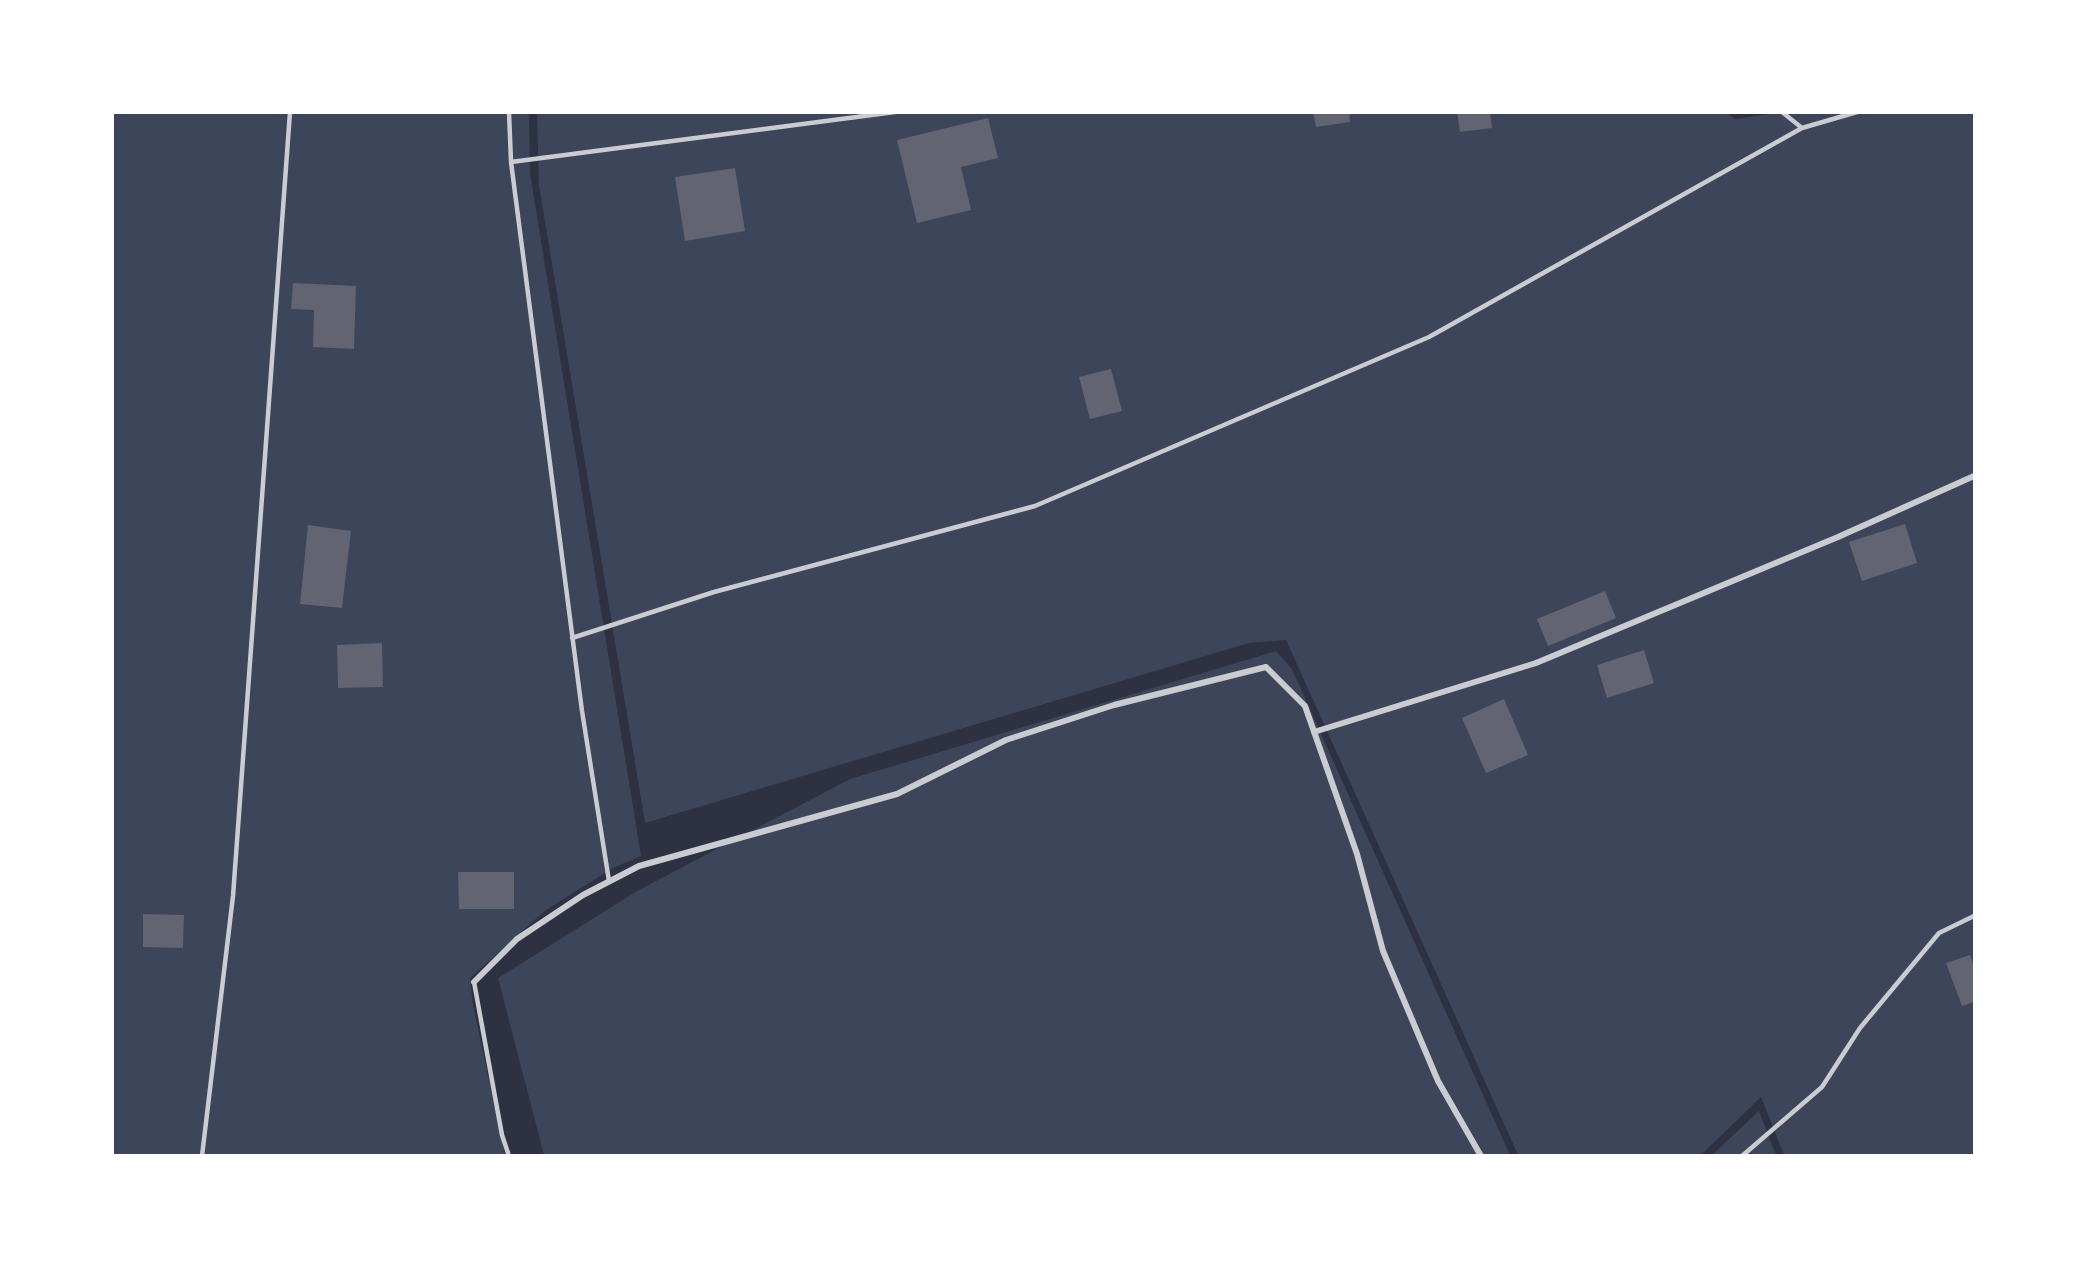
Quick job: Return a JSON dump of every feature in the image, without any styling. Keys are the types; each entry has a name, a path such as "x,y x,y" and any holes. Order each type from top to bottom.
{"street":[{"path":"1314,732 1536,663 1838,537 1974,476"},
{"path":"474,982 517,939 583,895 639,867 897,794 1006,740 1114,705 1266,667 1305,706 1358,854 1383,951 1438,1081 1481,1155"}],"lane":[{"path":"202,1155 233,896 290,112"},
{"path":"509,112 511,162 572,638 609,881"},
{"path":"511,162 895,112"},
{"path":"1782,112 1802,128"},
{"path":"572,638 714,592 1035,506 1429,337 1802,128 1857,112"},
{"path":"1742,1155 1822,1087 1860,1028 1940,933 1974,916"},
{"path":"474,982 502,1135 509,1155"}],"shaded area":[{"path":"1727,112 1735,119 1783,112 1974,113 1974,1155 1784,1155 1761,1097 1701,1155 1518,1155 1286,640 1249,643 645,823 539,185 537,113"},
{"path":"113,113 529,113 530,173 641,856 613,868 546,910 470,978 473,1005 505,1155 113,1156"},
{"path":"1276,651 1292,669 1510,1155 544,1155 498,978 637,891 850,779"},
{"path":"1759,1111 1776,1155 1712,1155"}],"building":[{"path":"1313,112 1349,112 1350,122 1316,127"},
{"path":"1457,112 1490,112 1492,128 1460,132"},
{"path":"988,118 998,158 961,167 971,210 917,223 897,140"},
{"path":"735,168 745,231 685,241 675,177"},
{"path":"293,283 356,286 354,349 313,347 314,310 291,309"},
{"path":"1111,369 1122,411 1090,419 1079,377"},
{"path":"1905,524 1917,563 1862,581 1849,542"},
{"path":"308,525 351,531 342,608 300,604"},
{"path":"1605,591 1616,618 1548,646 1537,619"},
{"path":"382,643 383,687 338,688 337,645"},
{"path":"1644,650 1654,683 1607,698 1597,665"},
{"path":"1504,699 1528,755 1486,773 1462,718"},
{"path":"458,872 514,872 514,909 459,909"},
{"path":"143,914 184,915 183,948 143,947"},
{"path":"1970,955 1974,966 1974,1002 1962,1006 1946,963"}]}
